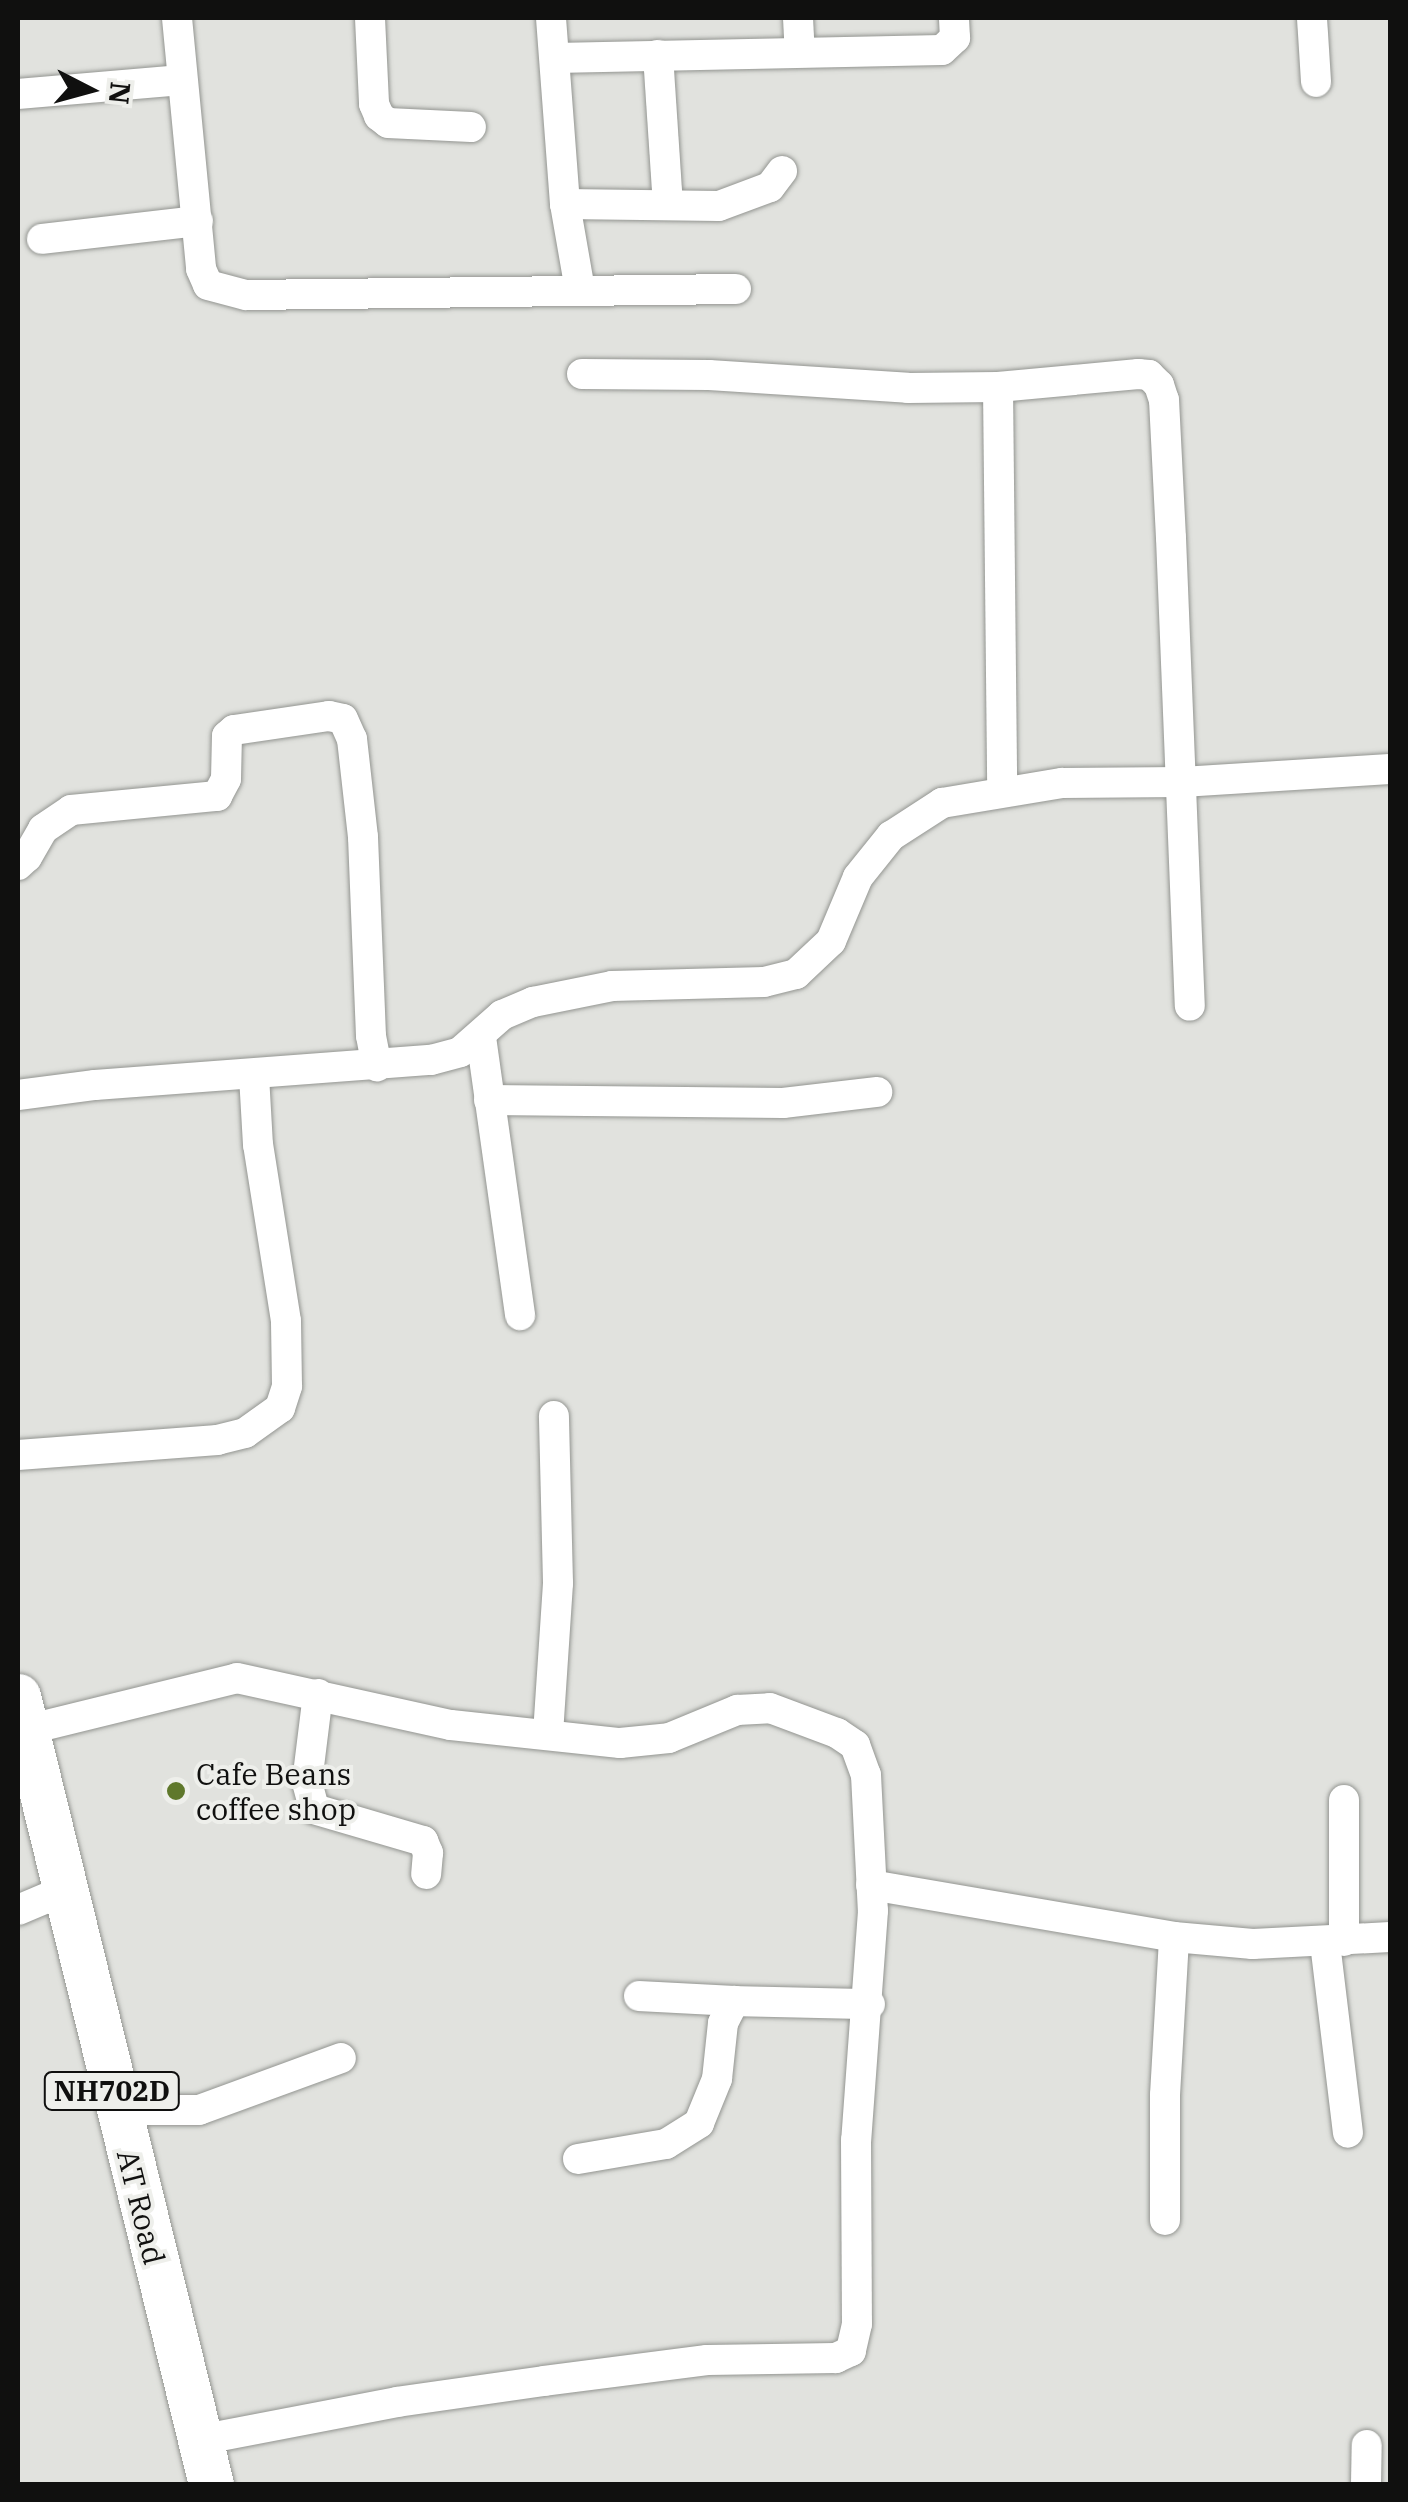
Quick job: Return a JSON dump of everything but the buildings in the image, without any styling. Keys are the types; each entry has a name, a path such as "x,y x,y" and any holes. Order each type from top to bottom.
{"highway":[{"name":"AT Road","path":"22,1713 211,2484"}],"street":[{"path":"177,18 201,269 208,285 226,292 736,289"},
{"path":"370,18 374,104 378,116 388,123 471,127"},
{"path":"551,18 566,204 580,290"},
{"path":"798,18 800,51"},
{"path":"555,58 942,50 955,38 954,18"},
{"path":"1312,18 1316,82"},
{"path":"658,55 668,205"},
{"path":"18,94 181,80"},
{"path":"566,204 738,202 770,187 782,170"},
{"path":"42,239 198,221"},
{"path":"582,374 728,376 908,388 998,387 1150,375 1159,385 1165,420 1190,1006"},
{"path":"998,387 1002,792"},
{"path":"18,864 27,857 43,828 71,810 217,796 226,779 227,736 234,730 329,716 343,719 352,738 363,837 371,1036 377,1066"},
{"path":"18,1096 377,1066 460,1052 502,1015 533,1002 612,986 764,982 796,974 831,941 858,877 891,836 942,803 1062,783 1182,782 1390,769"},
{"path":"481,1037 520,1315"},
{"path":"18,1455 217,1440 244,1434 280,1408 287,1386 286,1321 258,1145 254,1075"},
{"path":"489,1100 783,1104 876,1092"},
{"path":"548,1734 558,1583 554,1416"},
{"path":"22,1713 237,1678 450,1725 644,1743 737,1710 770,1708 837,1733 855,1745 866,1775 871,1885 870,2004 856,2140 856,2336 855,2346 845,2356 671,2364 396,2402 200,2440"},
{"path":"318,1694 307,1782 314,1809 423,1840 428,1852 426,1874"},
{"path":"1344,1800 1334,1942 1348,2133"},
{"path":"871,1885 1174,1937 1334,1942 1390,1937"},
{"path":"18,1910 63,1890"},
{"path":"1165,2220 1164,2095 1174,1937"},
{"path":"639,1996 870,2004"},
{"path":"578,2158 666,2144 699,2123 717,2079 722,2023 734,2001"},
{"path":"117,2110 199,2110 341,2058"},
{"path":"1366,2484 1367,2445"}],"place":[{"name":"Cafe Beans coffee shop","path":"176,1791"}]}
